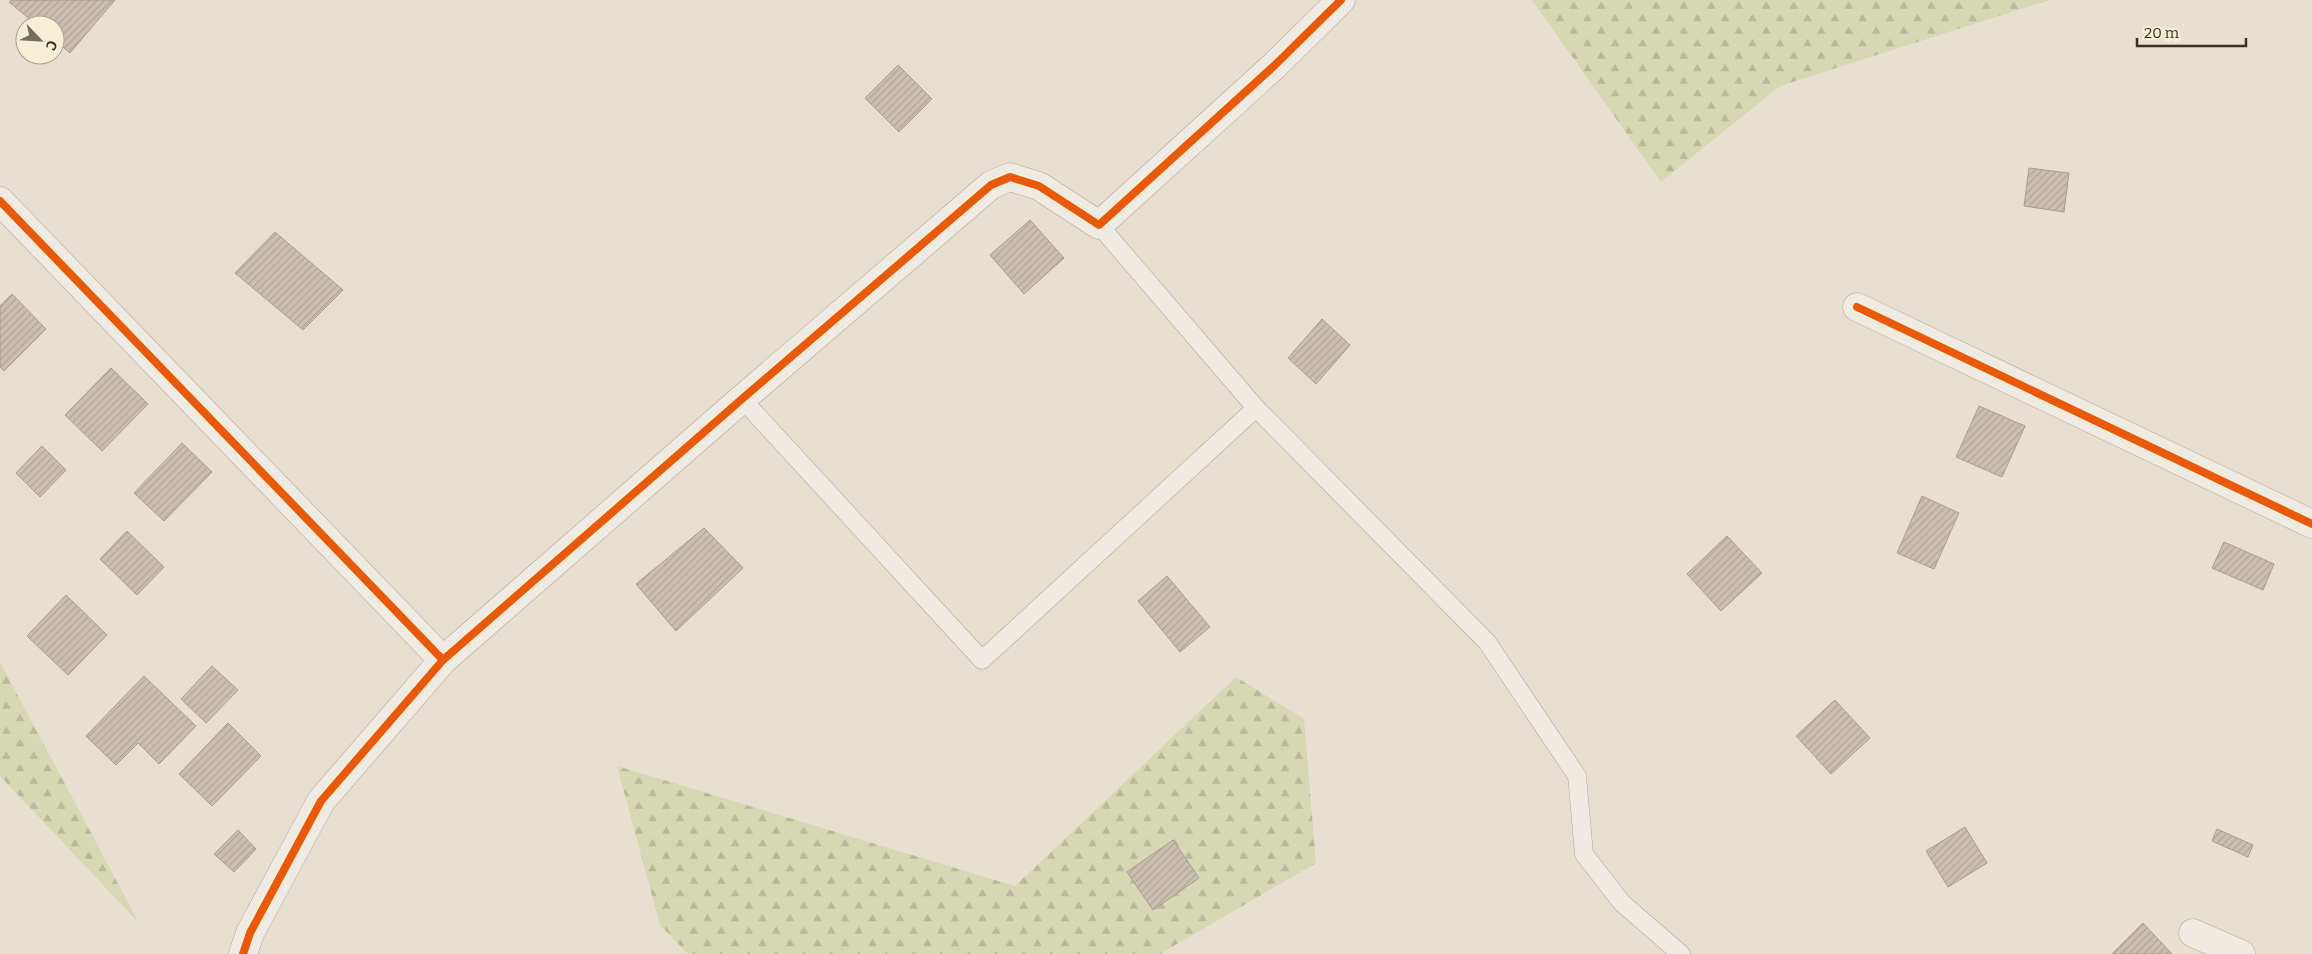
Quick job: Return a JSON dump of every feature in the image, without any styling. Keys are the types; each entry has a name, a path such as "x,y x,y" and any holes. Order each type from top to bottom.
{"street":[{"path":"243,954 250,933 321,801 443,660 742,399 991,185 1010,178 1038,186 1099,225 1275,65 1341,0"},
{"path":"0,201 443,660"},
{"path":"1858,307 2312,524"},
{"path":"2194,933 2241,954"}],"lane":[{"path":"1099,225 1256,408 1487,642 1577,776 1584,854 1622,903 1681,954"},
{"path":"742,399 982,660 1256,408"}],"green space":[{"path":"1532,0 2049,0 1780,86 1661,182"},
{"path":"0,662 139,923 0,776"},
{"path":"1236,677 1304,719 1316,863 1160,954 688,954 660,925 617,766 1015,886"}],"building":[{"path":"11,0 115,0 70,53 65,49 65,15 25,15 9,2"},
{"path":"898,65 932,99 899,132 865,98"},
{"path":"2029,168 2069,173 2064,212 2024,206"},
{"path":"1030,220 1064,258 1024,294 990,255"},
{"path":"275,232 343,290 303,330 235,273"},
{"path":"12,294 46,329 4,371 0,367 0,306"},
{"path":"1322,319 1350,345 1316,384 1288,358"},
{"path":"111,368 148,404 102,451 65,415"},
{"path":"1979,406 2025,426 2002,477 1956,457"},
{"path":"182,443 212,472 164,521 134,493"},
{"path":"42,446 66,470 40,497 16,473"},
{"path":"1922,496 1959,513 1934,569 1897,553"},
{"path":"704,528 743,568 676,631 636,584"},
{"path":"127,531 164,567 137,595 100,559"},
{"path":"1727,536 1762,573 1721,611 1687,574"},
{"path":"2224,542 2274,564 2263,590 2212,568"},
{"path":"1167,576 1210,627 1180,652 1138,601"},
{"path":"66,595 107,635 68,675 27,636"},
{"path":"212,666 238,690 206,723 181,699"},
{"path":"144,676 196,726 159,764 138,743 116,765 86,736"},
{"path":"1835,700 1870,738 1831,774 1796,736"},
{"path":"228,723 261,756 212,806 179,774"},
{"path":"1965,827 1987,863 1948,887 1926,851"},
{"path":"2217,829 2253,845 2248,857 2212,841"},
{"path":"238,830 256,849 234,872 214,854"},
{"path":"1173,840 1199,878 1153,910 1127,872"},
{"path":"2143,923 2172,954 2112,954"}],"cycle path":[{"path":"243,954 250,933 321,801 443,660 742,399 991,185 1010,177 1039,186 1099,225 1275,65 1341,0"},
{"path":"0,201 443,660"},
{"path":"1857,307 2312,524"}]}
